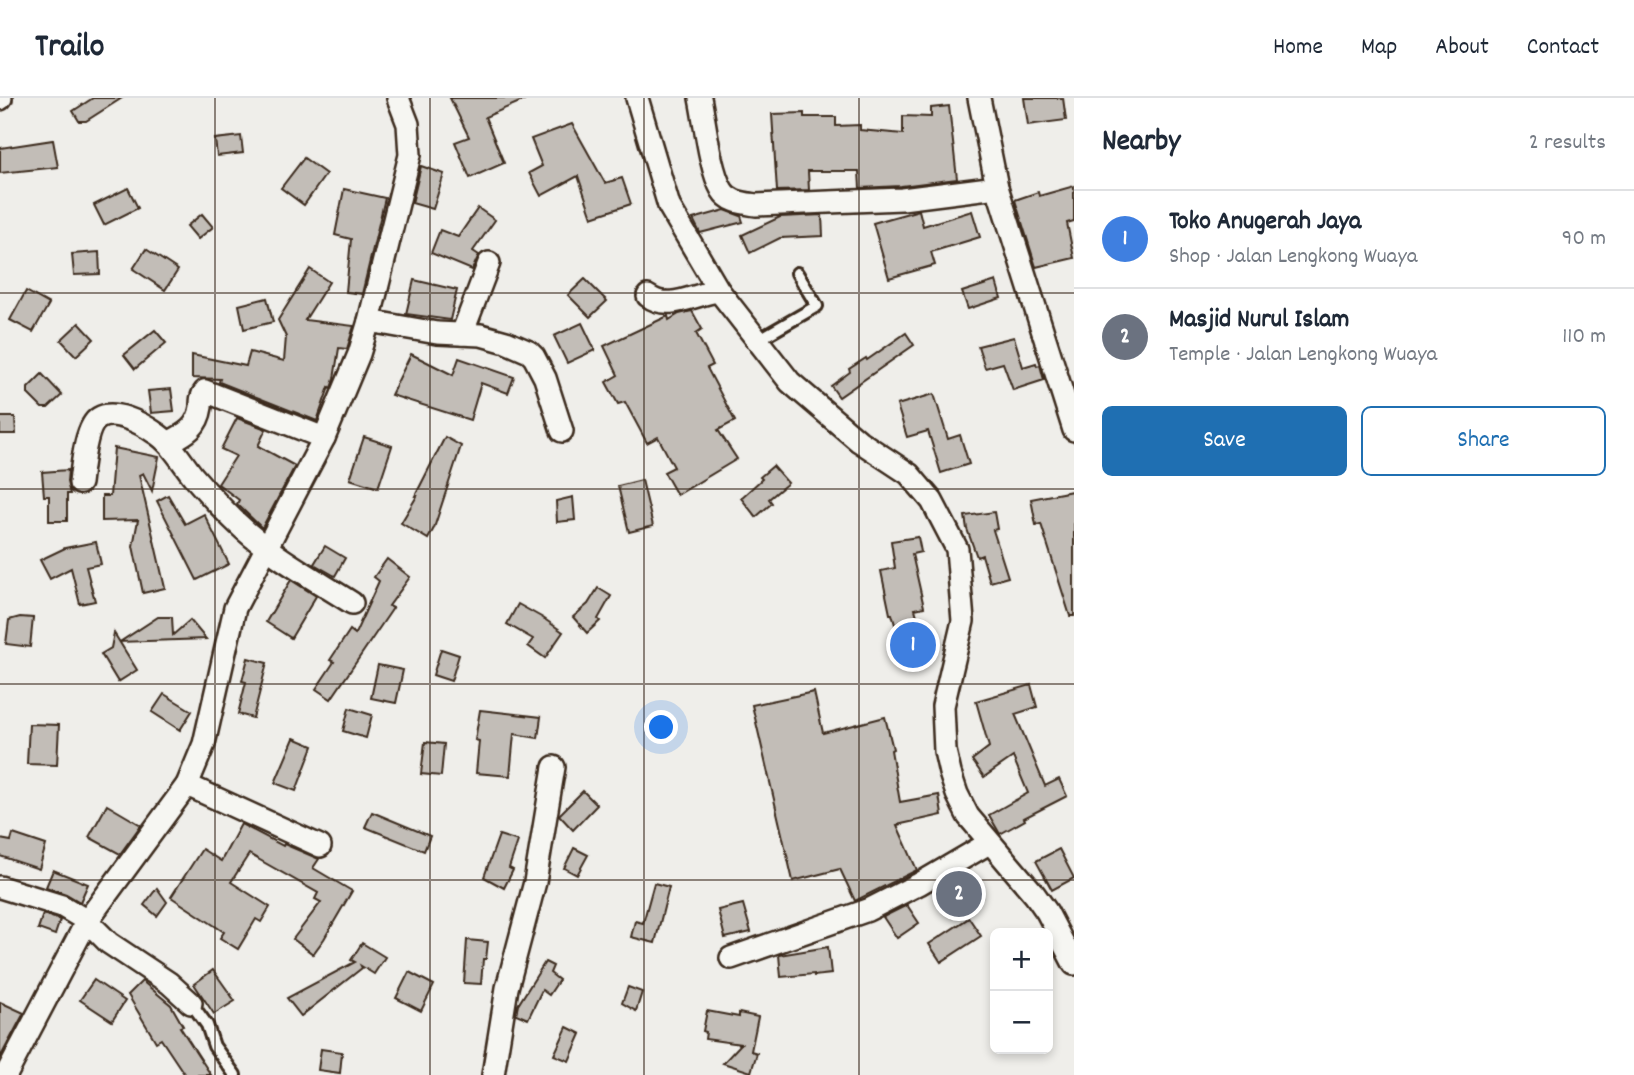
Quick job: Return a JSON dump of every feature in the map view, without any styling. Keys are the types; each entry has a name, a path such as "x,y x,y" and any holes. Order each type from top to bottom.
{"street":[{"path":"6,1075 87,921 187,785 204,744 235,608 324,438 359,354 369,321 410,155 408,124 398,98"},
{"path":"636,98 669,206 719,291 790,382 859,440 909,474 932,502 957,549 963,621 943,706 945,751 962,805 989,843 1068,935 1074,964"},
{"path":"700,98 722,191 736,202 756,205 902,199 997,187"},
{"path":"979,98 997,187 1074,430"},
{"path":"462,334 489,264"},
{"path":"649,296 657,303 672,303 704,292 719,291"},
{"path":"369,321 437,333 481,335 520,347 534,357 545,378 562,431"},
{"path":"168,443 191,430 200,414 205,391 324,438"},
{"path":"79,483 93,423 100,417 118,416 138,423 156,432 168,443 237,524 266,548 352,603"},
{"path":"493,1075 507,988 535,883 554,767"},
{"path":"187,785 320,846"},
{"path":"731,958 868,910 989,843"},
{"path":"0,887 62,906 87,921 109,943 159,976 191,1003"}],"lane":[{"path":"758,340 817,306 797,273"},
{"path":"191,1003 207,1025 214,1046 234,1075"}],"building":[{"path":"93,98 122,98 86,121 79,121 73,111"},
{"path":"450,98 529,98 485,117 504,163 470,178 455,142 469,137"},
{"path":"1024,98 1063,98 1066,120 1028,125"},
{"path":"949,106 957,179 860,188 859,171 808,171 809,190 777,191 772,114 804,113 804,117 836,117 836,126 860,125 860,130 903,134 903,116 931,117 931,108"},
{"path":"572,124 605,183 622,178 631,204 592,217 578,176 541,196 529,173 542,166 531,139"},
{"path":"241,136 243,153 217,156 215,139"},
{"path":"53,140 58,167 0,173 0,148"},
{"path":"304,158 326,174 304,205 281,188"},
{"path":"421,166 444,174 433,209 412,203"},
{"path":"1074,186 1074,221 1067,223 1074,258 1036,267 1015,200 1038,192 1039,196"},
{"path":"128,188 138,208 104,225 94,205"},
{"path":"344,189 385,198 362,294 346,292 351,239 335,235"},
{"path":"478,208 495,220 473,251 479,255 472,270 431,253 440,230 458,237"},
{"path":"725,210 741,216 743,222 700,233 693,219"},
{"path":"919,210 923,226 972,211 980,237 931,252 935,265 889,278 873,223"},
{"path":"202,214 213,227 198,239 187,226"},
{"path":"822,215 823,236 780,238 750,253 742,235 780,217"},
{"path":"146,249 178,270 165,290 133,269"},
{"path":"99,252 100,274 74,275 72,254"},
{"path":"310,269 329,282 305,320 354,326 347,349 339,348 334,379 317,421 219,382 220,379 192,378 192,355 246,366 250,352 284,361 286,337 278,320"},
{"path":"585,279 607,301 590,317 568,295"},
{"path":"414,280 457,290 450,320 406,314"},
{"path":"996,281 1001,298 968,309 962,292"},
{"path":"26,291 49,304 33,332 10,320"},
{"path":"267,298 273,322 244,329 239,305"},
{"path":"692,311 702,329 696,333 713,365 707,368 735,421 718,430 737,459 677,495 664,472 674,467 658,437 647,443 625,402 618,404 606,382 618,375 604,346 668,316 669,320"},
{"path":"79,323 94,339 76,356 61,340"},
{"path":"582,323 595,350 567,363 554,336"},
{"path":"155,330 166,343 135,369 124,355"},
{"path":"906,333 914,345 839,397 831,386 850,372 849,369"},
{"path":"1014,337 1023,367 1036,363 1037,366 1040,365 1044,380 1013,390 1003,363 985,368 978,346"},
{"path":"411,354 453,375 459,358 514,377 508,393 481,383 470,420 391,395"},
{"path":"42,374 62,395 48,408 42,408 28,394 28,388"},
{"path":"171,389 174,411 151,413 148,391"},
{"path":"934,394 948,439 960,435 969,464 941,473 928,431 907,437 897,405"},
{"path":"0,417 15,417 16,434 0,434"},
{"path":"237,418 266,429 258,446 295,466 262,528 237,504 239,500 218,484 236,456 221,449"},
{"path":"364,437 392,446 378,488 350,479"},
{"path":"445,437 461,446 428,539 401,523"},
{"path":"114,448 159,457 152,491 143,473 139,475 165,588 143,593 133,546 138,520 102,521 102,496 110,496"},
{"path":"773,466 788,483 769,499 772,503 756,517 741,498"},
{"path":"68,470 70,494 67,494 67,521 49,521 49,496 44,496 42,472"},
{"path":"642,480 653,526 629,532 618,486"},
{"path":"1072,491 1074,616 1070,616 1041,524 1036,525 1031,499"},
{"path":"168,495 185,524 204,514 229,564 197,580 157,501"},
{"path":"573,497 575,520 557,522 556,501"},
{"path":"994,512 997,529 993,530 1008,577 990,582 982,555 977,557 965,516"},
{"path":"918,537 921,552 912,554 924,607 915,609 928,654 905,660 890,614 881,571 895,568 891,541"},
{"path":"96,542 101,564 86,567 95,601 80,604 71,568 50,579 40,560 65,548"},
{"path":"325,546 345,558 335,576 314,564"},
{"path":"387,559 410,577 389,606 393,608 331,699 316,689 334,662 330,660 350,630 355,634 379,581 374,577"},
{"path":"291,580 316,596 291,638 266,622"},
{"path":"598,588 611,596 598,619 600,621 587,633 573,617 588,604"},
{"path":"518,604 563,632 545,658 528,646 533,639 507,624"},
{"path":"158,617 172,617 173,635 190,620 206,639 120,642"},
{"path":"33,618 30,647 6,644 9,620"},
{"path":"114,633 137,670 118,682 101,654 111,648"},
{"path":"441,649 459,655 451,681 433,675"},
{"path":"248,658 267,663 253,718 238,714 246,682 242,681"},
{"path":"378,665 403,670 396,703 371,698"},
{"path":"1031,685 1037,707 1015,714 1045,786 1059,779 1067,796 1000,834 989,815 1028,793 1013,757 984,777 972,760 989,747 976,701"},
{"path":"814,692 823,733 885,717 893,749 891,750 900,802 939,795 942,815 897,825 917,870 855,901 840,869 793,881 752,705"},
{"path":"164,694 192,711 180,730 152,712"},
{"path":"349,708 372,715 366,738 343,731"},
{"path":"480,710 541,717 538,738 514,734 510,776 476,773 479,741 475,740"},
{"path":"29,724 59,725 57,765 27,764"},
{"path":"294,738 313,746 296,791 275,783"},
{"path":"425,742 444,744 441,776 421,774"},
{"path":"583,791 597,805 573,830 559,815"},
{"path":"107,805 141,825 120,854 89,837"},
{"path":"372,812 430,836 424,851 365,827"},
{"path":"241,824 283,846 284,844 319,859 313,868 352,891 313,954 293,939 321,902 315,899 318,893 249,854 231,882 270,907 261,922 256,919 238,949 220,938 224,932 171,897 202,849 221,861"},
{"path":"13,834 46,845 39,869 0,856 0,839 11,841"},
{"path":"499,835 518,841 509,868 513,870 504,888 484,877"},
{"path":"574,848 588,855 577,875 564,868"},
{"path":"1059,849 1074,878 1052,890 1036,861"},
{"path":"53,870 88,884 80,902 46,887"},
{"path":"966,872 982,897 952,917 935,891"},
{"path":"654,883 669,887 655,943 631,937 635,921 643,923"},
{"path":"157,888 167,902 157,916 144,905"},
{"path":"743,904 751,932 725,938 718,910"},
{"path":"907,905 919,923 897,938 883,917"},
{"path":"43,914 60,920 55,935 38,929"},
{"path":"969,918 981,936 941,962 929,944"},
{"path":"467,940 488,942 486,959 483,959 481,984 464,983"},
{"path":"362,943 385,957 374,974 361,966 362,968 301,1016 287,998 355,962 351,960"},
{"path":"828,947 831,974 781,977 779,955"},
{"path":"545,962 553,966 550,973 559,980 549,995 542,990 528,1019 516,1014 518,1005"},
{"path":"213,970 235,1001 214,1014 194,984"},
{"path":"409,972 434,985 421,1011 396,998"},
{"path":"94,980 125,1001 112,1021 80,1000"},
{"path":"142,981 171,1005 183,1026 180,1027 211,1075 185,1075 161,1039 156,1042 128,995"},
{"path":"628,987 642,992 636,1011 622,1003"},
{"path":"0,1002 24,1013 0,1058"},
{"path":"707,1011 739,1017 739,1013 758,1017 751,1051 757,1053 751,1072 723,1063 741,1044 705,1039 706,1032 703,1031"},
{"path":"567,1027 581,1034 569,1061 554,1055"},
{"path":"321,1049 342,1052 340,1073 318,1070"}],"place":[{"name":"Toko Anugerah Jaya","path":"913,645"},
{"name":"Masjid Nurul Islam","path":"959,894"}]}
